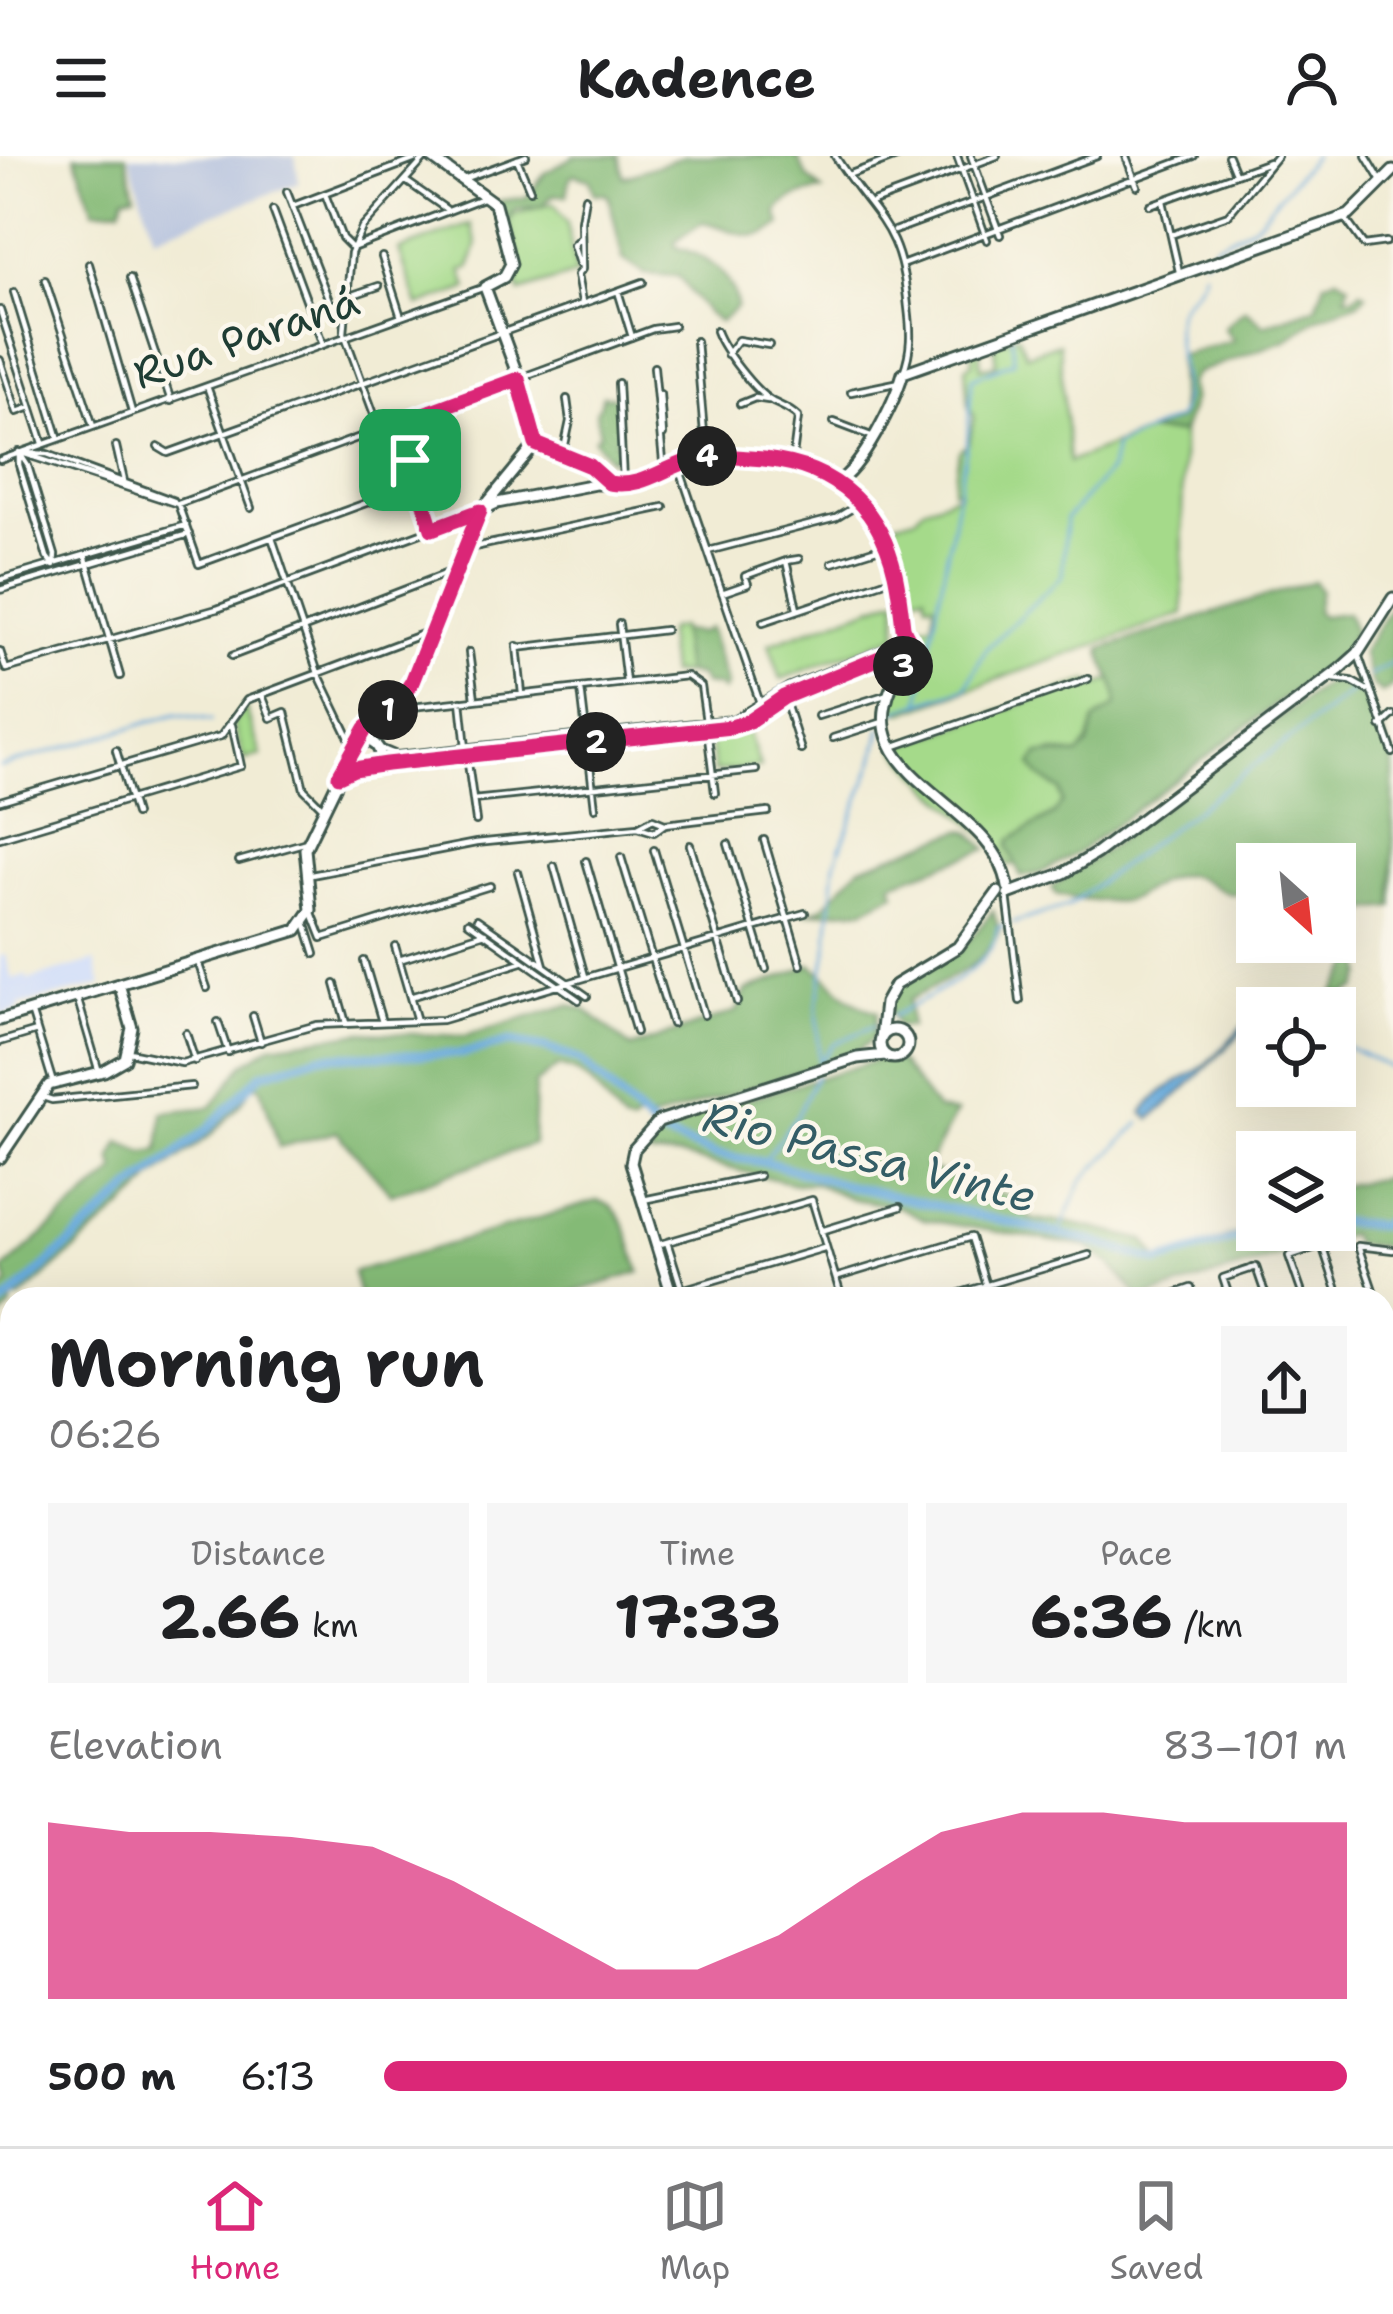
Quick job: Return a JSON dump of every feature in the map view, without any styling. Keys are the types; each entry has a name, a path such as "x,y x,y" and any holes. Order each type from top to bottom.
{"main road":[{"path":"427,156 488,196"},
{"path":"837,482 853,471 902,377 1343,217 1360,207 1393,171"},
{"name":"Rua Paraná","path":"485,287 511,271 497,208 488,196"},
{"path":"485,287 536,444"},
{"path":"536,444 596,469 609,483"},
{"path":"0,1019 276,939 305,922 310,910 307,842 323,808 370,723 395,707 412,682 480,511 536,444"},
{"path":"480,511 497,503 609,483 640,483 706,456 766,458 837,482 878,523 896,578 903,627 897,674 888,694 886,721 892,748 915,780 985,839 1002,860 1005,894"},
{"path":"884,1055 884,1012 895,985 954,950 1005,894 1064,873 1097,853 1328,679 1358,653 1393,598"},
{"path":"339,776 373,768 380,757 370,723"},
{"path":"354,748 375,744"},
{"path":"354,748 360,768"},
{"path":"0,1158 53,1083 119,1064 129,1052 132,1028 119,984"},
{"path":"674,1287 631,1158 644,1137 659,1121 857,1058 884,1055 893,1059 906,1053 908,1039 884,1012"},
{"path":"857,1058 887,1032 897,1030"}],"street":[{"path":"427,156 362,228 352,248 345,337 390,458 408,458 432,529"},
{"path":"292,206 427,156"},
{"path":"463,178 526,156"},
{"path":"835,156 892,232 904,264 911,341 902,377 851,392"},
{"path":"848,175 899,156"},
{"path":"957,156 986,237"},
{"path":"971,156 999,232"},
{"path":"871,203 997,156"},
{"path":"892,232 1097,156"},
{"path":"1126,156 1136,182"},
{"path":"904,264 1136,182 1194,156"},
{"path":"1228,156 1235,174"},
{"path":"1366,156 1381,181"},
{"path":"1150,206 1276,158"},
{"path":"1171,235 1228,214 1276,158"},
{"path":"517,159 530,190"},
{"path":"1256,167 1259,178"},
{"path":"406,181 448,211"},
{"path":"287,192 330,303 345,308"},
{"path":"326,194 342,238 352,248"},
{"path":"352,248 488,196"},
{"path":"582,302 578,275 585,196"},
{"path":"1163,201 1180,276"},
{"path":"273,210 323,345"},
{"path":"1343,217 1364,245 1386,242"},
{"path":"382,257 401,317"},
{"path":"89,264 132,412"},
{"path":"130,278 171,400"},
{"path":"45,280 93,426"},
{"path":"158,447 168,453 643,282"},
{"path":"347,297 380,286"},
{"name":"Rua Paraná","path":"0,460 485,287"},
{"path":"618,291 632,337"},
{"path":"14,292 58,437"},
{"path":"0,310 44,443"},
{"path":"19,452 47,454 178,504 632,337 674,326"},
{"path":"716,331 728,354 768,400 798,417 792,464"},
{"path":"728,354 737,340 769,345"},
{"path":"696,341 706,456"},
{"path":"0,360 17,412 31,407"},
{"path":"654,367 665,471"},
{"path":"619,383 623,485"},
{"path":"207,387 251,508"},
{"path":"660,394 665,471"},
{"path":"740,404 755,398 768,400"},
{"path":"563,454 570,421 567,399"},
{"path":"834,422 872,436"},
{"path":"116,446 124,482"},
{"path":"19,452 124,482 178,504 199,565 418,484"},
{"path":"19,452 28,466 56,574"},
{"path":"19,452 19,466 38,513"},
{"path":"28,466 36,458"},
{"path":"679,465 760,705"},
{"path":"708,551 841,517 859,504"},
{"path":"465,549 664,506"},
{"path":"0,651 6,669 217,609 480,511"},
{"path":"0,580 187,530"},
{"path":"0,590 187,530"},
{"path":"272,538 318,673 354,748"},
{"path":"832,563 888,545"},
{"path":"85,555 120,676"},
{"path":"722,593 748,584 746,576 799,559"},
{"path":"786,561 798,610"},
{"path":"232,656 458,569"},
{"path":"763,622 896,578"},
{"path":"619,624 626,682"},
{"path":"0,801 221,736 248,700 434,630"},
{"path":"522,694 517,647 665,630"},
{"path":"706,726 737,717 788,687 899,650"},
{"path":"373,768 467,752 749,721 784,697 899,650"},
{"path":"469,652 475,700"},
{"path":"1358,653 1393,753"},
{"path":"395,707 693,678 702,689 715,793"},
{"path":"892,748 1088,679"},
{"path":"1328,679 1351,681 1370,693"},
{"path":"580,688 596,808"},
{"path":"262,694 271,718 285,712 304,789 323,808"},
{"path":"818,716 888,694"},
{"path":"784,697 801,750"},
{"path":"460,701 476,820"},
{"path":"1382,726 1393,715"},
{"path":"833,738 886,721"},
{"path":"0,838 242,766 231,723"},
{"path":"375,744 394,755 467,752"},
{"path":"116,750 135,814"},
{"path":"473,800 756,770"},
{"path":"306,876 472,844 638,827 653,819 665,824 768,812"},
{"path":"638,827 654,832 665,824"},
{"path":"764,840 801,965"},
{"path":"239,861 307,842"},
{"path":"728,844 766,970"},
{"path":"690,845 736,1002"},
{"path":"654,850 704,1015"},
{"path":"621,857 672,1024"},
{"path":"586,861 636,1032"},
{"path":"554,866 586,978"},
{"path":"518,872 545,968"},
{"path":"322,938 490,886"},
{"path":"1005,894 1020,1001"},
{"path":"310,910 326,948"},
{"path":"129,1052 173,1062 195,1061 308,1027 442,1020 805,913"},
{"path":"477,919 522,962 579,1000"},
{"path":"305,922 315,954"},
{"path":"468,922 587,995"},
{"path":"399,960 487,931"},
{"path":"395,946 418,1022"},
{"path":"364,961 382,1022"},
{"path":"198,962 207,988"},
{"path":"410,997 522,962"},
{"path":"335,985 346,1024"},
{"path":"76,996 99,1072"},
{"path":"31,1010 53,1083"},
{"path":"253,1016 261,1042"},
{"path":"218,1022 228,1052"},
{"path":"0,1042 38,1031"},
{"path":"186,1033 195,1061"},
{"path":"40,1096 52,1100 192,1087"},
{"path":"643,1201 759,1176"},
{"path":"662,1244 812,1200 838,1287"},
{"path":"821,1231 900,1207"},
{"path":"836,1278 971,1237 986,1286"},
{"path":"1300,1287 1289,1256 1322,1245 1336,1287"},
{"path":"1372,1287 1358,1246 1393,1250"},
{"path":"698,1287 826,1247"},
{"path":"982,1287 1089,1255"},
{"path":"1226,1287 1223,1278 1256,1267 1263,1287"}],"shaded area":[{"path":"129,156 295,156 299,183 154,236"},
{"path":"5,955 12,979 26,975 28,980 95,961 102,985 19,1005 19,1010 0,1015 0,956"}],"green space":[{"path":"75,156 126,156 135,194 124,196 121,208 94,210"},
{"path":"575,156 619,156 624,177 685,156 797,156 806,175 822,191 785,203 777,212 781,225 770,232 751,236 703,222 675,241 676,247 716,268 730,285 737,307 720,322 678,276 645,274 623,259 609,197 595,194 590,179 574,174 567,195 553,195 542,206 516,209 503,225 499,201 527,197 545,173"},
{"path":"554,203 567,222 576,274 520,292 513,270 519,257 509,221 515,214"},
{"path":"471,224 477,243 470,268 462,271 468,288 418,306 399,250"},
{"path":"1337,277 1349,284 1346,296 1366,294 1359,302 1318,317 1286,340 1196,373 1189,384 1192,402 1182,433 1147,432 1180,418 1178,356 1234,340 1224,328 1245,309 1264,325 1316,307 1325,282"},
{"path":"1018,335 1026,355 1059,343 1069,462 1147,432 1182,433 1183,614 894,712 890,706 902,673 917,655 919,645 911,628 933,623 934,602 927,602 925,593 903,598 886,525 915,517 924,507 959,494 953,490 959,452 969,443 974,416 968,406 965,368 973,362 972,351 980,348 981,368 996,365 995,343"},
{"path":"603,396 618,397 619,447 612,461 594,439 600,434 596,413"},
{"path":"1314,581 1320,591 1316,611 1321,616 1347,613 1354,631 1343,654 1079,852 1040,873 1021,877 1008,847 1010,840 1055,814 1062,802 1060,790 1032,765 1039,754 1078,755 1088,746 1095,720 1116,706 1101,649"},
{"path":"897,598 897,635 781,679 769,644"},
{"path":"1393,604 1393,686 1382,693 1372,685 1362,652"},
{"path":"680,628 685,673 670,674 666,634"},
{"path":"709,628 727,686 723,691 685,673 680,631 699,633"},
{"path":"1114,679 1116,706 1101,719 1084,748 1078,755 1052,752 1039,776 1060,790 1062,802 1055,813 1010,840 1016,865 1008,866 999,848 930,787 895,748 1088,681 1094,687"},
{"path":"1325,684 1355,689 1370,704 1393,758 1393,907 1368,910 1357,923 1364,973 1357,989 1337,987 1356,963 1356,843 1236,843 1236,894 1183,875 1125,901 1056,894 1052,887"},
{"path":"245,707 261,755 244,760 233,723"},
{"path":"746,724 760,767 714,772 709,731"},
{"path":"962,830 987,849 892,883 895,893 864,909 805,913 822,908 860,867"},
{"path":"993,911 999,930 984,954 909,1000 910,1027 897,1026 888,1006 898,986 961,950"},
{"path":"810,964 848,997 877,1012 873,1039 853,1054 652,1120 640,1117 631,1125 623,1123 590,1082 559,1066 535,1084 533,1144 391,1194 337,1132 279,1147 261,1087 254,1083 212,1134 152,1178 33,1287 5,1287 9,1284 3,1270 116,1171 112,1158 120,1142 144,1152 159,1150 163,1112 212,1107 243,1064 272,1045 362,1032 465,1036 569,1005 586,1010 631,1048 737,1011 746,991"},
{"path":"884,1058 900,1062 937,1110 956,1113 927,1167 964,1184 1013,1197 1031,1219 1145,1240 1160,1262 1236,1234 1236,1251 1295,1251 1180,1287 1130,1287 1088,1247 926,1220 899,1207 852,1199 814,1183 795,1184 678,1156 651,1156 648,1140 664,1124"},
{"path":"1393,1176 1393,1247 1356,1244 1356,1183"},
{"path":"597,1201 621,1219 640,1272 591,1287 357,1287 353,1272"}],"water":[{"path":"1236,1033 1163,1109 1150,1119 1143,1113 1164,1090 1206,1064"}],"waterway":[{"path":"1204,260 1214,246 1255,224 1314,156"},
{"path":"895,711 966,688 986,649 1062,576 1066,519 1110,470 1115,446 1178,418 1183,382 1176,321 1204,272"},
{"path":"920,702 967,445 972,378 1014,361 1012,337"},
{"path":"1369,676 1393,662"},
{"path":"1013,923 1068,906 1357,688"},
{"path":"0,767 176,714 211,720"},
{"path":"819,1063 817,1004 835,863 881,729"},
{"path":"893,1016 973,969 994,943 997,928 1006,925"},
{"path":"821,1060 833,1044 874,1026"},
{"name":"Rio Passa Vinte","path":"22,1287 135,1186 208,1129 261,1074 319,1056 461,1054 510,1042 579,1060 661,1135 717,1155 774,1164 1159,1262 1236,1239"},
{"path":"1356,1051 1393,1069"},
{"path":"763,1162 797,1115 816,1076"},
{"path":"1058,1236 1082,1181 1140,1123"},
{"name":"Rio Passa Vinte","path":"1356,1223 1378,1226 1393,1220"}],"route":[{"path":"518,379 536,444 590,466 609,483 640,483 685,462 711,456 771,459 830,477 883,532 913,653 897,674 896,658 887,655 784,697 749,721 731,727 387,764 339,776 366,728 400,700 412,682 480,511 432,529 410,460 392,460 380,430 518,379"}]}
